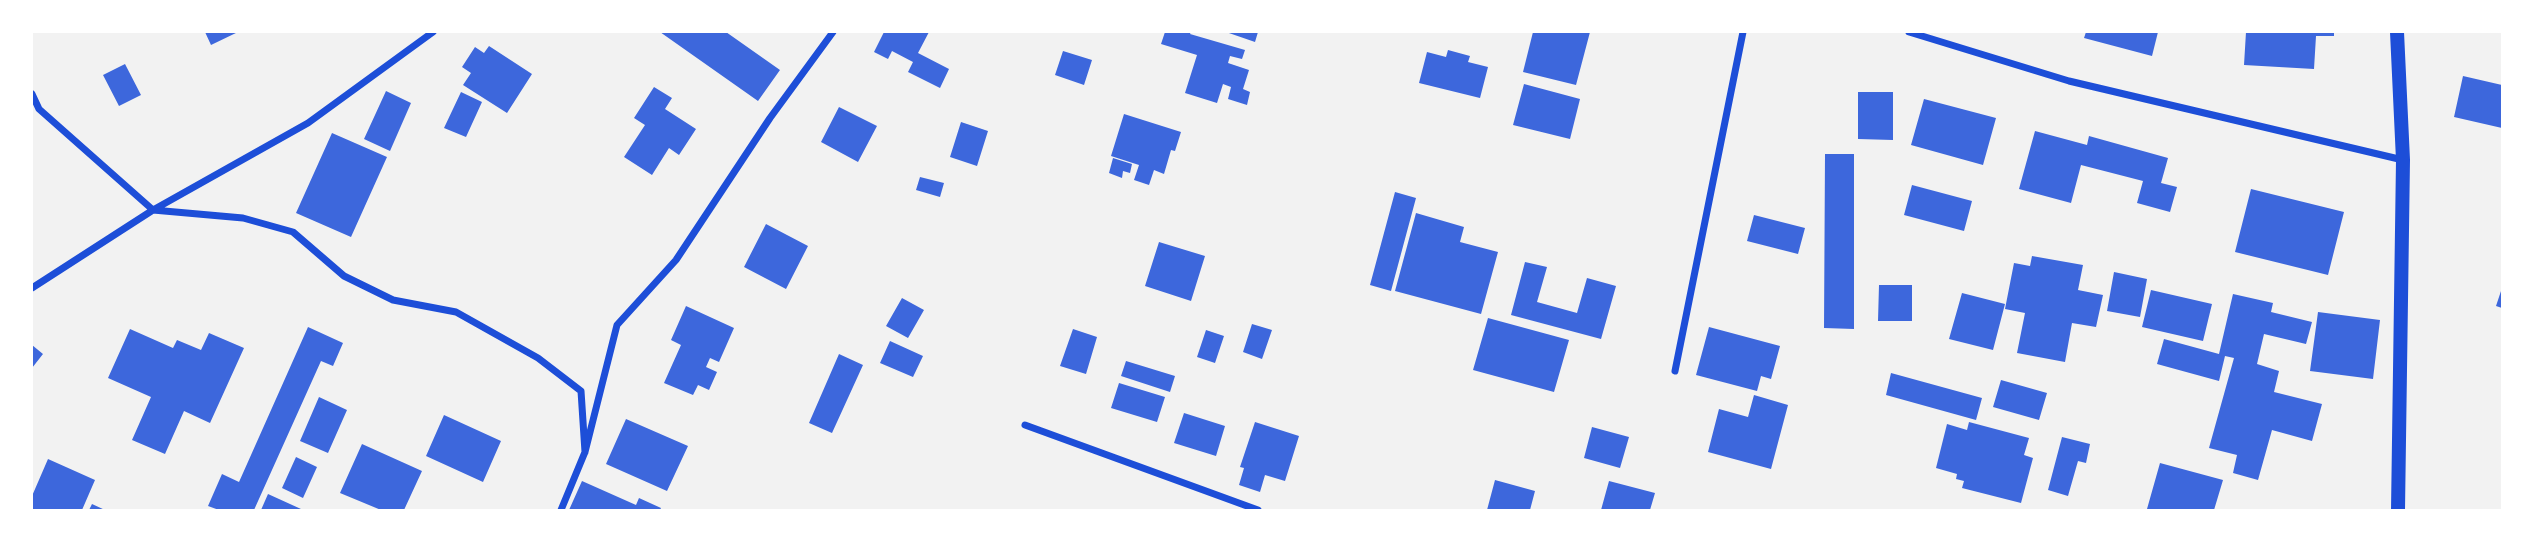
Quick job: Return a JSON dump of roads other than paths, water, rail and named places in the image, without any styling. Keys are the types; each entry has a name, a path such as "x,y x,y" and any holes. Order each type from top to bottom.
{"main road":[{"path":"2397,32 2403,160 2398,510"}],"street":[{"path":"32,288 153,210 307,123 433,32"},
{"path":"561,510 585,452 617,324 676,260 770,118 833,32"},
{"path":"1675,371 1743,32"},
{"path":"1909,32 2069,81 2403,160"},
{"path":"32,94 39,109 153,210 243,218 293,232 344,276 393,300 456,312 538,358 582,391 585,452"},
{"path":"1025,425 1258,510"}]}
